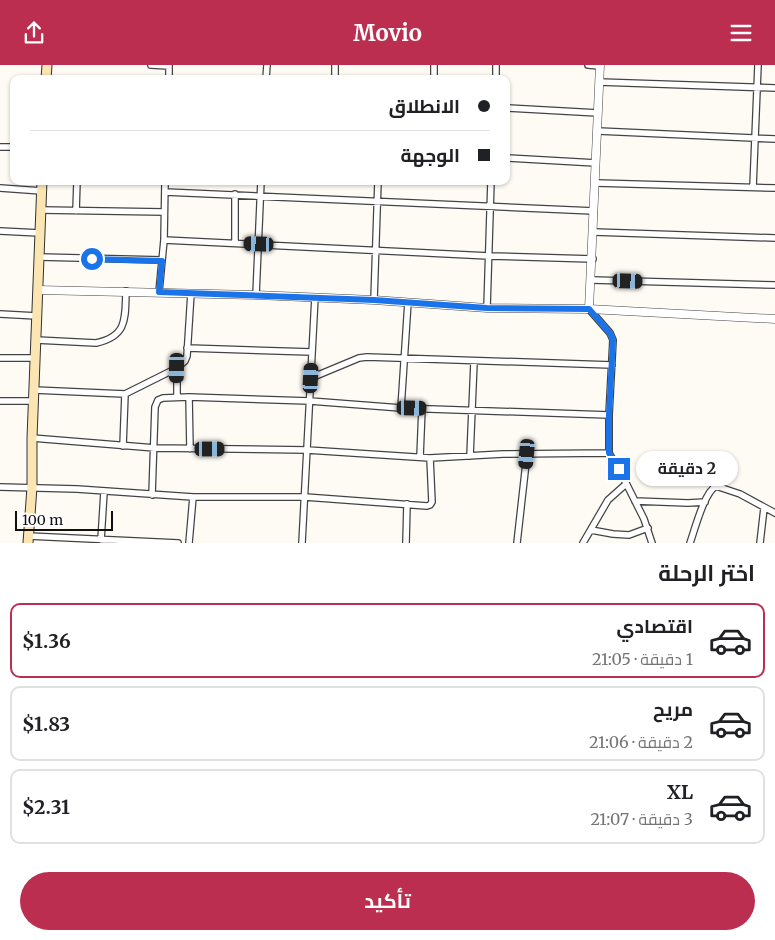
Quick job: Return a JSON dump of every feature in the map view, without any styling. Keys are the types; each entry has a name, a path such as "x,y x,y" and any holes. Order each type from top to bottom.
{"main road":[{"path":"28,539 32,487 33,401 42,186"}],"street":[{"path":"151,65 169,65"},
{"path":"588,65 600,65 592,280 589,309 610,333 613,340 609,453 648,528 652,543"},
{"path":"753,187 758,65"},
{"path":"600,82 775,88"},
{"path":"510,108 598,113"},
{"path":"598,131 775,139"},
{"path":"510,158 596,163"},
{"path":"596,183 775,188"},
{"path":"76,211 77,185"},
{"path":"159,292 164,240 165,185"},
{"path":"256,295 261,185"},
{"path":"374,300 378,185"},
{"path":"487,308 491,185"},
{"path":"0,188 42,186"},
{"path":"165,192 594,211"},
{"path":"235,194 235,243"},
{"path":"42,210 164,212"},
{"path":"0,231 40,233"},
{"path":"594,232 775,238"},
{"path":"164,240 489,256 592,259"},
{"path":"39,257 162,261"},
{"path":"592,280 775,285"},
{"path":"38,290 315,297 487,308 589,309 775,319"},
{"path":"36,340 96,343 105,341 115,335 125,323 126,291"},
{"path":"34,390 125,394 177,368 185,361 191,293"},
{"path":"302,543 315,297"},
{"path":"401,408 408,302"},
{"path":"0,314 37,316"},
{"path":"187,348 312,352"},
{"path":"0,358 35,358"},
{"path":"311,378 359,359 612,365"},
{"path":"470,456 474,362"},
{"path":"177,368 177,397"},
{"path":"123,446 125,394"},
{"path":"152,495 156,403 163,398 189,397 310,401 401,408 609,415"},
{"path":"189,397 190,449"},
{"path":"0,401 33,401"},
{"path":"420,457 422,408"},
{"path":"32,438 155,448 307,450 430,458 504,454 609,453"},
{"path":"518,543 527,454"},
{"path":"0,487 32,487 192,497 304,497 427,506 432,504 430,458"},
{"path":"583,543 608,500 626,484"},
{"path":"690,543 705,502 712,488 716,486 740,494 775,513"},
{"path":"101,540 104,491"},
{"path":"189,543 192,497"},
{"path":"635,501 705,502"},
{"path":"406,543 407,504"},
{"path":"760,543 764,508"},
{"path":"591,530 629,535 648,528"},
{"path":"28,539 178,543"}],"route":[{"path":"92,259 162,261 159,292 374,300 487,308 589,309 610,333 613,340 609,453 619,469"}]}
